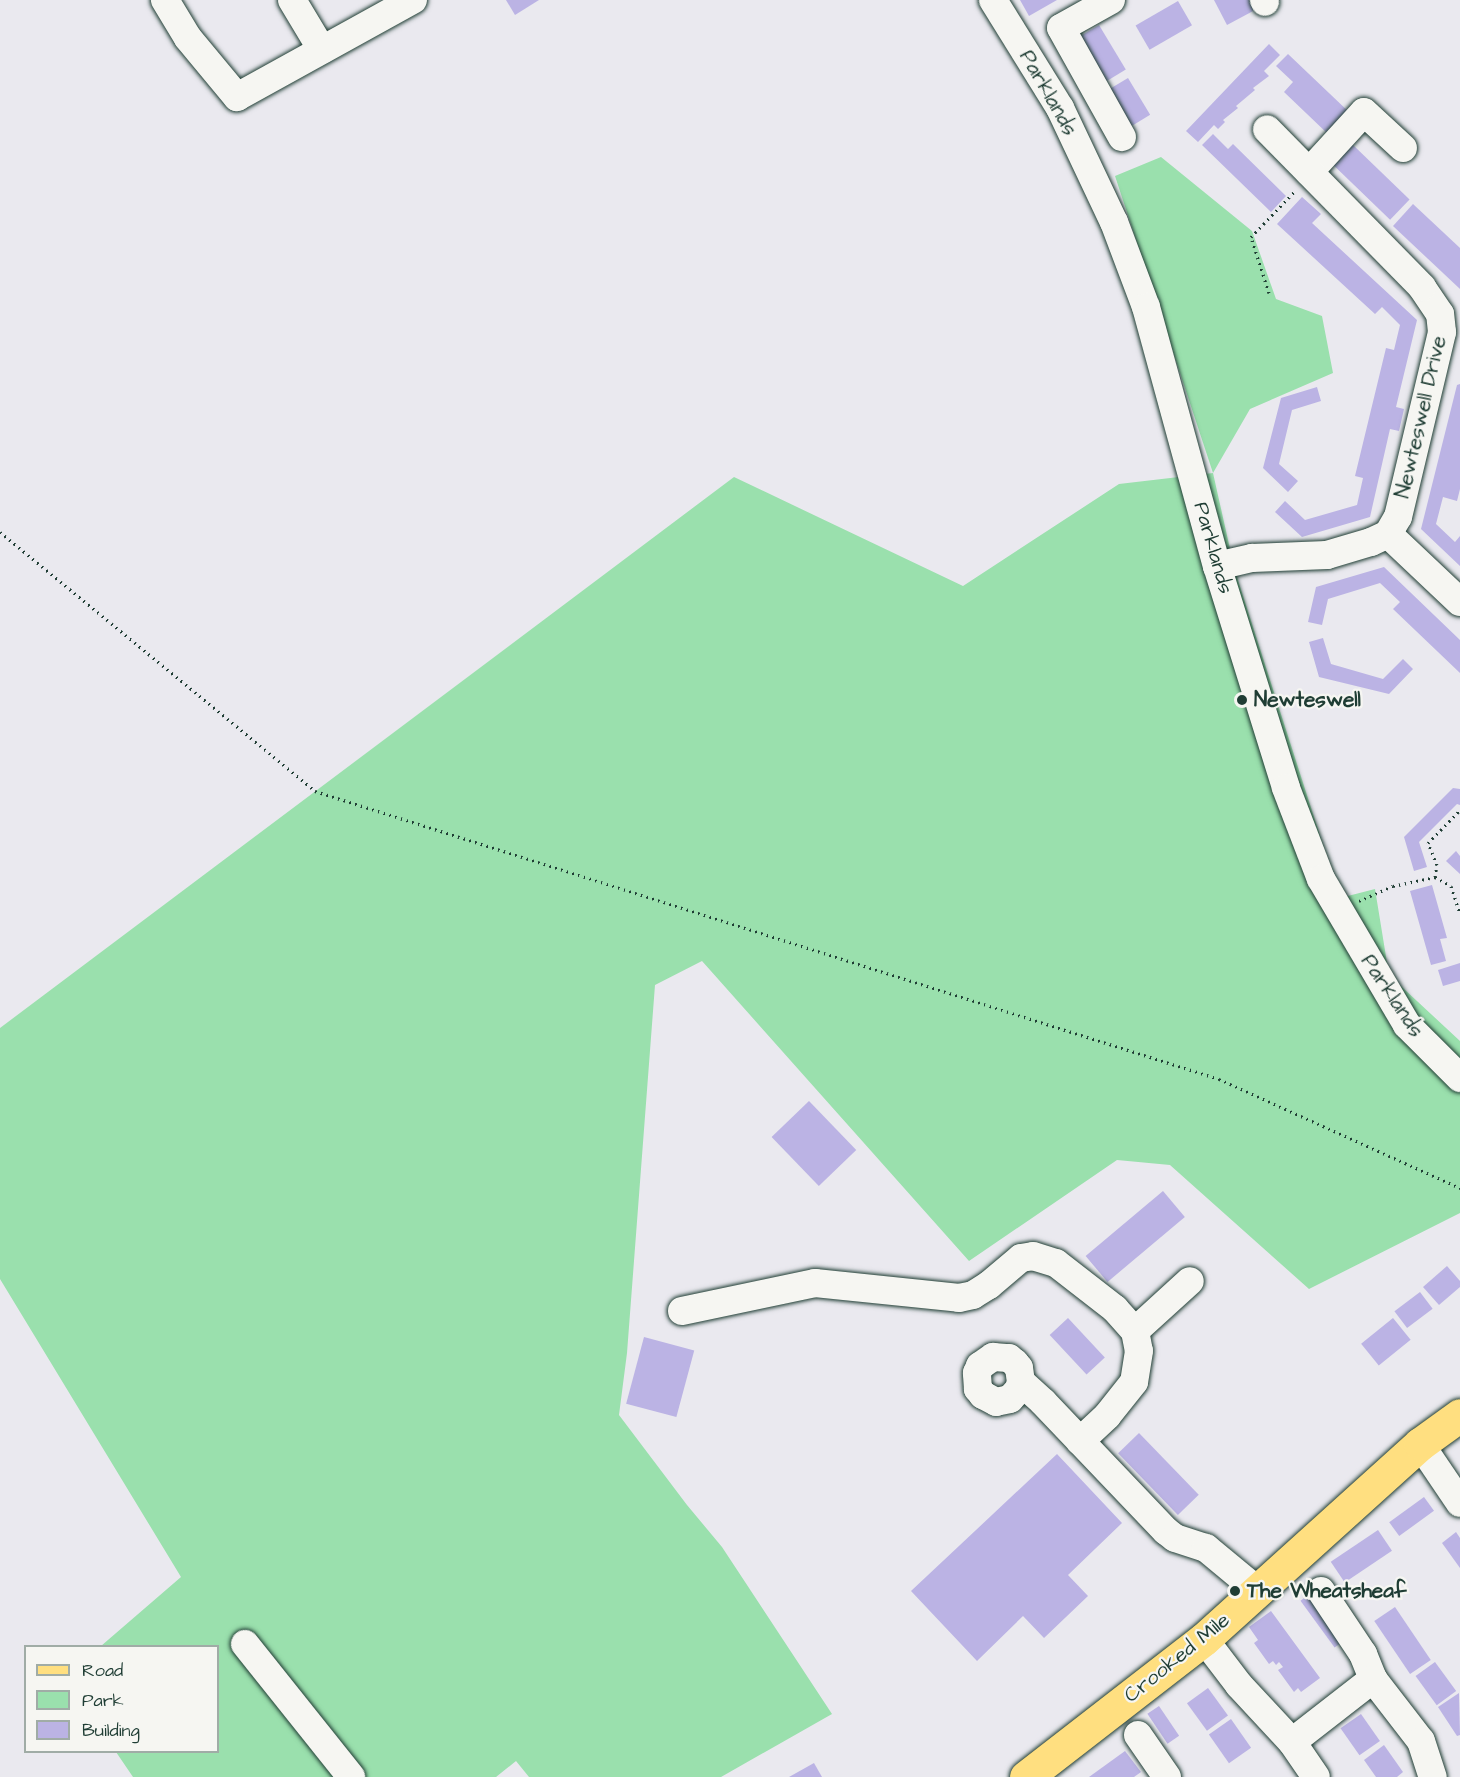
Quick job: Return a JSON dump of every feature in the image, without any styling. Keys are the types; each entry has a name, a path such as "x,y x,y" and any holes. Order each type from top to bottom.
{"main road":[{"name":"Crooked Mile","path":"1026,1777 1204,1639 1420,1444 1460,1415"}],"street":[{"path":"165,0 188,38 237,97 413,0"},
{"path":"292,0 322,50"},
{"name":"Parklands","path":"993,0 1060,108 1114,222 1146,307 1217,566 1286,788 1321,879 1407,1025 1460,1078"},
{"path":"1110,0 1061,28 1122,137"},
{"path":"1309,172 1364,112 1402,148"},
{"name":"Newteswell Drive","path":"1267,129 1432,299 1440,314 1442,332 1450,348 1398,517 1388,534"},
{"path":"1217,566 1252,558 1327,555 1371,543 1388,534 1460,602"},
{"path":"682,1311 815,1282 959,1298 973,1294 988,1285 1021,1258 1034,1256 1056,1263 1115,1309 1135,1331 1140,1351 1134,1382 1107,1416 1080,1441"},
{"path":"1135,1331 1190,1281"},
{"path":"1022,1382 1166,1531 1175,1538 1206,1548 1258,1591"},
{"path":"1420,1444 1460,1503"},
{"path":"1321,1591 1363,1654 1373,1679 1421,1741 1433,1777"},
{"path":"1204,1639 1239,1685 1292,1742 1316,1777"},
{"path":"245,1644 351,1777"},
{"path":"1292,1742 1373,1679"},
{"path":"1138,1735 1167,1777"}],"path":[{"path":"1269,293 1251,237 1299,187 1309,172"},
{"path":"0,532 315,791 1219,1078 1460,1188"},
{"path":"1436,877 1437,865 1428,843 1460,810"},
{"path":"1338,911 1393,886 1436,877 1451,885 1460,914"}],"green space":[{"path":"1161,157 1252,231 1276,299 1322,316 1333,373 1250,409 1213,473 1115,176"},
{"path":"1213,473 1235,571 1340,898 1375,889 1389,975 1460,1041 1460,1213 1309,1289 1170,1165 1117,1160 969,1261 702,961 655,985 627,1353 619,1415 722,1547 832,1714 721,1777 529,1777 516,1761 496,1777 133,1777 117,1753 219,1753 219,1645 102,1645 181,1577 0,1279 0,1028 734,477 963,586 1119,484"}],"building":[{"path":"506,0 539,0 515,15"},
{"path":"1020,0 1057,0 1029,16"},
{"path":"1214,0 1250,0 1255,10 1227,25"},
{"path":"1178,1 1192,25 1150,50 1136,26"},
{"path":"1099,25 1126,70 1105,82 1078,37"},
{"path":"1269,44 1280,55 1264,71 1269,76 1253,88 1255,90 1236,106 1238,108 1223,120 1225,122 1218,129 1214,125 1198,142 1186,131"},
{"path":"1288,54 1350,113 1329,135 1284,92 1293,82 1276,66"},
{"path":"1128,78 1150,115 1131,126 1109,89"},
{"path":"1213,134 1228,149 1233,144 1286,196 1271,212 1202,145"},
{"path":"1352,144 1410,200 1390,220 1333,164"},
{"path":"1302,197 1321,214 1312,223 1417,320 1396,407 1404,409 1399,431 1390,429 1370,517 1302,537 1275,512 1285,501 1305,520 1357,505 1363,478 1355,476 1386,348 1394,350 1400,325 1382,307 1375,314 1277,224"},
{"path":"1413,204 1460,248 1460,289 1393,226"},
{"path":"1460,384 1460,489 1457,501 1443,497 1436,524 1455,542 1460,536 1460,566 1421,529 1457,385"},
{"path":"1317,387 1321,401 1292,410 1279,464 1298,481 1288,492 1263,468 1281,398"},
{"path":"1384,567 1460,640 1460,673 1393,609 1400,602 1380,583 1328,599 1322,625 1308,622 1316,587"},
{"path":"1323,638 1331,664 1383,679 1403,659 1413,669 1389,694 1319,677 1309,642"},
{"path":"1453,788 1460,789 1460,805 1457,804 1419,842 1427,867 1414,871 1404,837"},
{"path":"1456,851 1460,856 1460,874 1446,861"},
{"path":"1432,885 1447,938 1440,939 1446,961 1431,965 1410,891"},
{"path":"1460,963 1460,981 1443,986 1438,970"},
{"path":"809,1101 856,1150 819,1186 772,1137"},
{"path":"1163,1191 1185,1217 1107,1282 1086,1256"},
{"path":"1447,1266 1460,1281 1460,1287 1439,1305 1423,1287"},
{"path":"1420,1292 1433,1309 1407,1328 1394,1311"},
{"path":"1068,1318 1105,1357 1087,1375 1050,1335"},
{"path":"1393,1318 1411,1340 1379,1366 1361,1344"},
{"path":"644,1337 694,1350 676,1417 626,1404"},
{"path":"1139,1433 1199,1495 1178,1515 1118,1453"},
{"path":"1057,1454 1122,1523 1068,1575 1088,1596 1044,1638 1023,1616 977,1661 911,1591"},
{"path":"1424,1497 1434,1511 1399,1536 1389,1522"},
{"path":"1378,1530 1392,1551 1345,1583 1331,1562"},
{"path":"1456,1532 1460,1538 1460,1568 1442,1543"},
{"path":"1311,1593 1345,1640 1335,1648 1300,1601"},
{"path":"1395,1607 1431,1660 1410,1674 1374,1621"},
{"path":"1271,1611 1320,1678 1301,1692 1298,1688 1294,1692 1278,1670 1283,1667 1279,1662 1276,1665 1273,1661 1269,1664 1254,1643 1258,1640 1249,1627"},
{"path":"1435,1662 1456,1691 1437,1705 1416,1676"},
{"path":"1208,1688 1228,1716 1207,1731 1187,1703"},
{"path":"1459,1693 1460,1735 1457,1736 1438,1707"},
{"path":"1159,1706 1179,1736 1168,1744 1147,1714"},
{"path":"1361,1714 1380,1741 1359,1755 1341,1728"},
{"path":"1231,1719 1251,1748 1229,1763 1209,1734"},
{"path":"1384,1745 1403,1772 1397,1777 1376,1777 1364,1760"},
{"path":"1125,1751 1141,1772 1134,1777 1089,1777"},
{"path":"814,1763 822,1777 789,1777"}],"place":[{"name":"Newteswell","path":"1242,700"},
{"name":"The Wheatsheaf","path":"1235,1591"}]}
